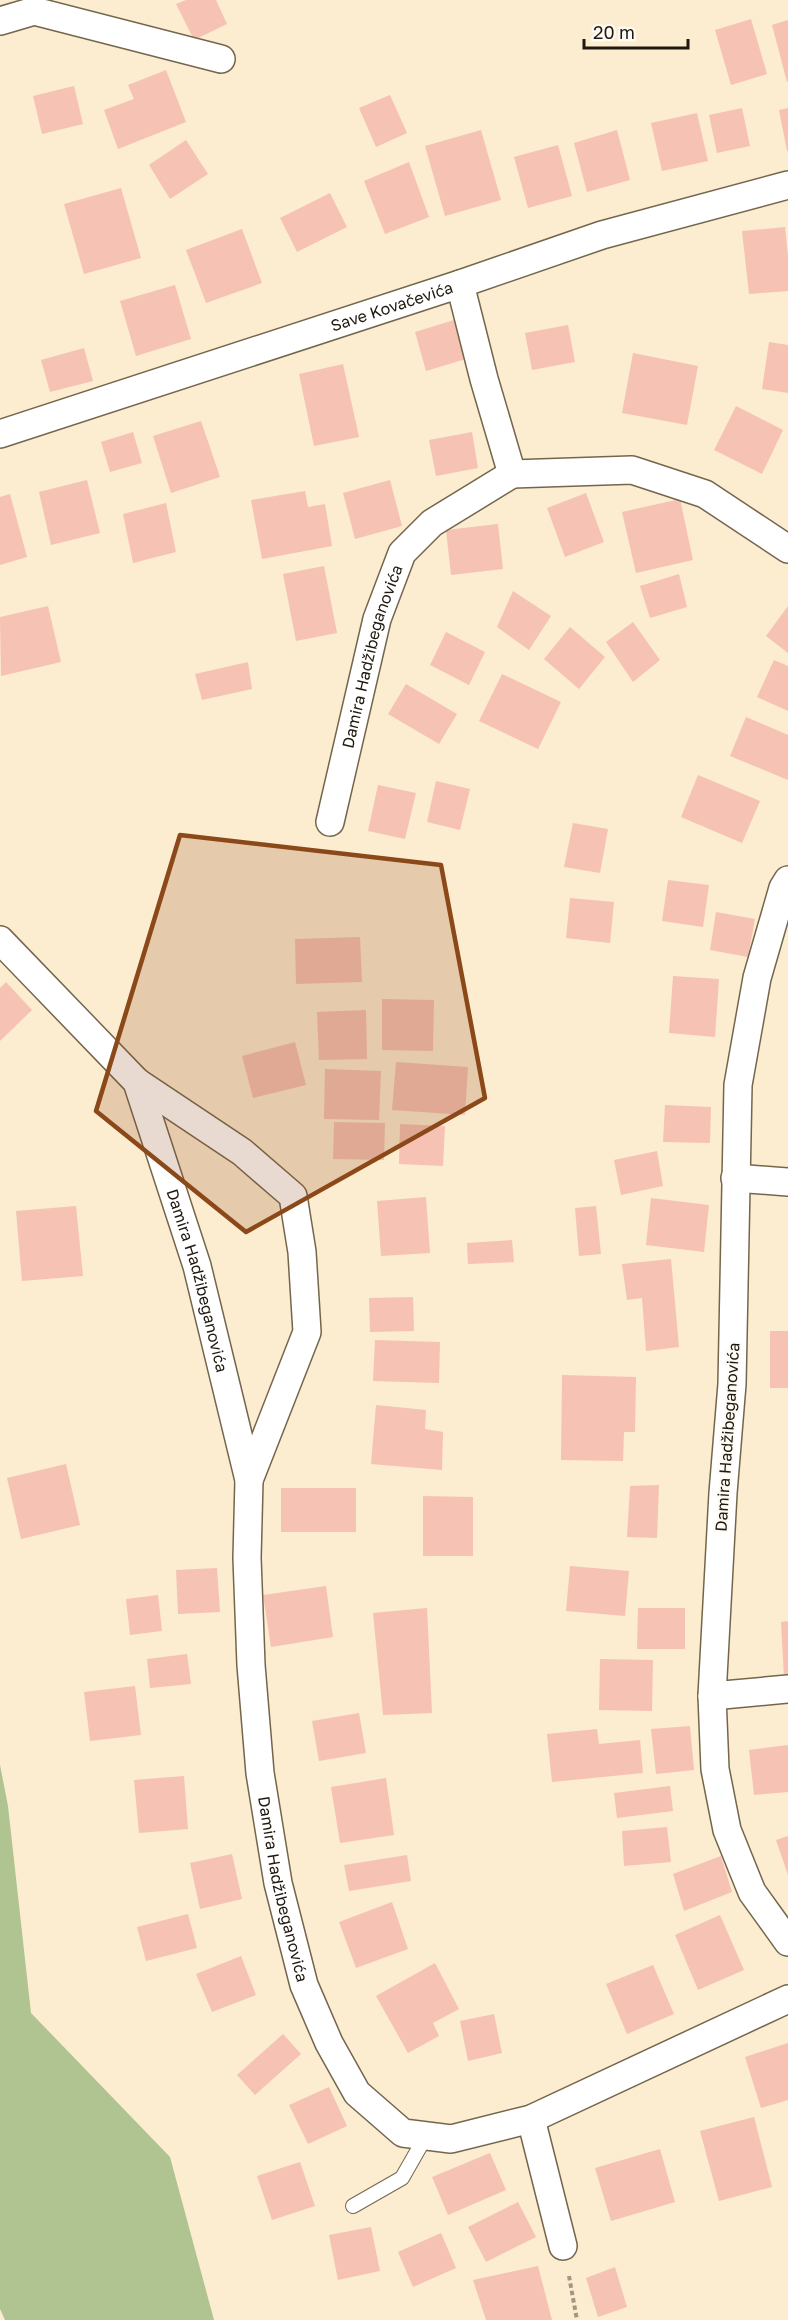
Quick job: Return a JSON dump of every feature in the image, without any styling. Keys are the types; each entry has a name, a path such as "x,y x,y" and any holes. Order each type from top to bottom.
{"street":[{"path":"0,21 34,11 221,58"},
{"name":"Save Kovačevića","path":"0,434 460,284 602,235 788,186"},
{"path":"460,284 484,379 512,474"},
{"name":"Damira Hadžibeganovića","path":"330,822 377,619 402,553 432,523 512,474 632,470 705,494 788,549"},
{"name":"Damira Hadžibeganovića","path":"788,880 783,888 757,978 738,1085 732,1384 723,1492 712,1696 715,1769 727,1830 752,1892 788,1942"},
{"name":"Damira Hadžibeganovića","path":"0,940 137,1082 242,1152 293,1196 302,1252 307,1332 249,1480"},
{"name":"Damira Hadžibeganovića","path":"137,1082 197,1266 249,1480 247,1558 251,1665 260,1773 278,1883 304,1985 329,2043 357,2093 403,2133 451,2139 531,2119 788,1999"},
{"path":"735,1178 788,1182"},
{"path":"712,1696 788,1689"},
{"path":"531,2119 563,2246"}],"lane":[{"path":"353,2206 402,2178 426,2136"}],"path":[{"path":"563,2246 577,2320"}],"highlighted area":[{"path":"180,835 441,865 485,1098 246,1232 96,1111"}],"green space":[{"path":"0,1765 8,1806 31,2013 170,2157 214,2320 5,2320 0,2309"}],"building":[{"path":"186,0 216,0 227,24 194,40 176,4"},
{"path":"751,19 767,74 731,85 715,30"},
{"path":"788,20 788,82 787,82 772,25"},
{"path":"166,70 186,122 118,149 104,110 134,99 128,85"},
{"path":"74,86 83,124 42,134 33,96"},
{"path":"390,95 407,133 376,147 359,108"},
{"path":"742,108 750,146 717,153 709,115"},
{"path":"788,108 788,151 787,151 779,110"},
{"path":"697,113 708,161 662,171 651,123"},
{"path":"481,130 501,200 445,216 425,146"},
{"path":"617,130 630,180 587,192 574,143"},
{"path":"186,140 208,174 170,199 149,165"},
{"path":"558,145 572,196 528,208 514,157"},
{"path":"409,162 429,217 385,234 364,181"},
{"path":"121,188 141,258 84,274 64,204"},
{"path":"330,193 347,227 297,252 280,218"},
{"path":"785,227 788,291 749,294 742,231"},
{"path":"242,229 262,283 206,303 186,250"},
{"path":"175,285 191,339 136,356 120,301"},
{"path":"454,320 466,359 426,371 415,332"},
{"path":"568,325 575,362 532,370 525,333"},
{"path":"769,342 788,345 788,393 762,389"},
{"path":"84,348 93,381 50,392 41,360"},
{"path":"633,353 698,366 687,425 622,413"},
{"path":"343,364 359,437 314,446 299,374"},
{"path":"736,406 783,430 762,474 714,450"},
{"path":"201,421 220,477 171,493 153,436"},
{"path":"133,432 142,463 110,472 101,442"},
{"path":"472,432 478,468 436,476 429,440"},
{"path":"87,480 100,533 51,545 39,492"},
{"path":"390,480 402,526 355,539 343,493"},
{"path":"305,491 308,507 325,504 332,546 262,559 251,500"},
{"path":"586,493 604,542 565,557 547,508"},
{"path":"10,494 27,557 0,565 0,497"},
{"path":"680,499 693,560 636,573 622,512"},
{"path":"166,503 176,552 133,563 123,514"},
{"path":"498,524 503,569 451,575 446,530"},
{"path":"324,566 337,633 296,641 283,574"},
{"path":"679,574 687,607 650,618 640,586"},
{"path":"513,591 551,616 529,650 497,627"},
{"path":"48,606 61,662 1,676 0,617"},
{"path":"788,606 788,653 766,636"},
{"path":"633,622 660,660 633,682 606,642"},
{"path":"570,627 605,657 579,689 544,659"},
{"path":"446,632 485,652 469,685 430,665"},
{"path":"774,660 788,666 788,711 757,697"},
{"path":"248,662 252,689 202,700 195,674"},
{"path":"502,674 561,702 538,749 479,721"},
{"path":"406,684 457,714 439,744 388,714"},
{"path":"746,717 788,735 788,780 730,756"},
{"path":"698,775 760,801 742,843 681,817"},
{"path":"436,781 470,789 460,830 427,822"},
{"path":"378,785 416,793 405,839 368,831"},
{"path":"573,823 608,829 600,873 564,867"},
{"path":"668,880 709,885 703,927 662,921"},
{"path":"570,898 614,902 610,943 566,938"},
{"path":"716,912 755,919 748,957 710,950"},
{"path":"360,937 362,982 296,984 295,939"},
{"path":"673,976 719,979 715,1037 669,1033"},
{"path":"6,982 32,1010 0,1041 0,988"},
{"path":"382,999 434,1000 433,1051 382,1050"},
{"path":"366,1010 367,1059 319,1060 317,1012"},
{"path":"295,1042 306,1085 253,1098 242,1056"},
{"path":"396,1062 468,1067 465,1115 392,1110"},
{"path":"325,1069 381,1071 379,1120 324,1119"},
{"path":"665,1105 711,1107 710,1143 663,1142"},
{"path":"334,1122 385,1123 384,1160 333,1159"},
{"path":"400,1124 445,1126 443,1166 399,1164"},
{"path":"657,1151 663,1186 621,1195 614,1160"},
{"path":"426,1197 430,1253 381,1256 377,1201"},
{"path":"651,1198 709,1205 704,1252 646,1245"},
{"path":"76,1206 83,1276 22,1281 16,1211"},
{"path":"596,1206 601,1254 579,1256 575,1208"},
{"path":"512,1240 514,1262 468,1264 467,1243"},
{"path":"671,1259 679,1347 646,1351 642,1298 627,1300 622,1264"},
{"path":"413,1297 414,1331 370,1332 369,1298"},
{"path":"770,1331 788,1331 788,1388 770,1388"},
{"path":"375,1340 440,1342 439,1383 373,1381"},
{"path":"562,1375 636,1377 635,1432 624,1432 623,1461 561,1460"},
{"path":"376,1405 426,1410 425,1429 443,1432 442,1470 371,1464"},
{"path":"66,1464 80,1525 21,1539 7,1478"},
{"path":"659,1485 657,1538 627,1537 630,1486"},
{"path":"281,1488 356,1488 356,1532 281,1532"},
{"path":"423,1496 473,1497 473,1556 423,1556"},
{"path":"570,1566 629,1571 625,1616 566,1611"},
{"path":"217,1568 220,1612 178,1614 176,1570"},
{"path":"326,1586 333,1637 271,1647 263,1595"},
{"path":"158,1595 162,1631 130,1635 126,1599"},
{"path":"427,1608 432,1713 383,1715 373,1613"},
{"path":"638,1608 685,1608 685,1649 637,1649"},
{"path":"788,1621 788,1677 784,1678 781,1622"},
{"path":"187,1654 191,1684 150,1688 147,1659"},
{"path":"600,1659 653,1660 652,1711 599,1710"},
{"path":"135,1686 141,1735 90,1741 84,1692"},
{"path":"359,1713 366,1753 319,1761 312,1721"},
{"path":"690,1726 694,1770 656,1774 651,1729"},
{"path":"597,1729 599,1744 640,1740 643,1773 552,1782 547,1734"},
{"path":"788,1745 788,1792 754,1795 749,1750"},
{"path":"184,1776 188,1829 139,1833 134,1780"},
{"path":"386,1778 394,1835 340,1843 331,1787"},
{"path":"670,1786 673,1811 617,1818 614,1793"},
{"path":"667,1827 671,1862 624,1866 622,1831"},
{"path":"788,1836 788,1875 776,1840"},
{"path":"232,1854 242,1899 200,1909 190,1863"},
{"path":"407,1855 411,1881 349,1891 344,1865"},
{"path":"721,1856 732,1892 684,1911 673,1874"},
{"path":"392,1902 408,1949 356,1968 339,1922"},
{"path":"188,1914 197,1948 146,1961 137,1927"},
{"path":"720,1915 744,1970 698,1990 675,1935"},
{"path":"241,1956 256,1995 212,2012 196,1974"},
{"path":"435,1963 459,2009 433,2023 439,2036 408,2053 376,1996"},
{"path":"653,1965 674,2014 627,2034 606,1984"},
{"path":"494,2014 502,2053 468,2061 460,2021"},
{"path":"283,2034 301,2054 255,2095 237,2075"},
{"path":"788,2043 788,2100 761,2108 745,2057"},
{"path":"329,2087 347,2126 308,2144 289,2105"},
{"path":"754,2117 772,2187 719,2201 700,2131"},
{"path":"660,2149 675,2202 611,2221 595,2168"},
{"path":"490,2153 506,2190 448,2215 432,2177"},
{"path":"300,2162 315,2206 272,2220 257,2176"},
{"path":"518,2202 536,2237 486,2262 468,2227"},
{"path":"371,2227 380,2271 338,2280 329,2235"},
{"path":"441,2233 456,2268 413,2287 398,2252"},
{"path":"538,2266 552,2320 486,2320 473,2280"},
{"path":"615,2267 627,2307 598,2317 586,2278"}]}
